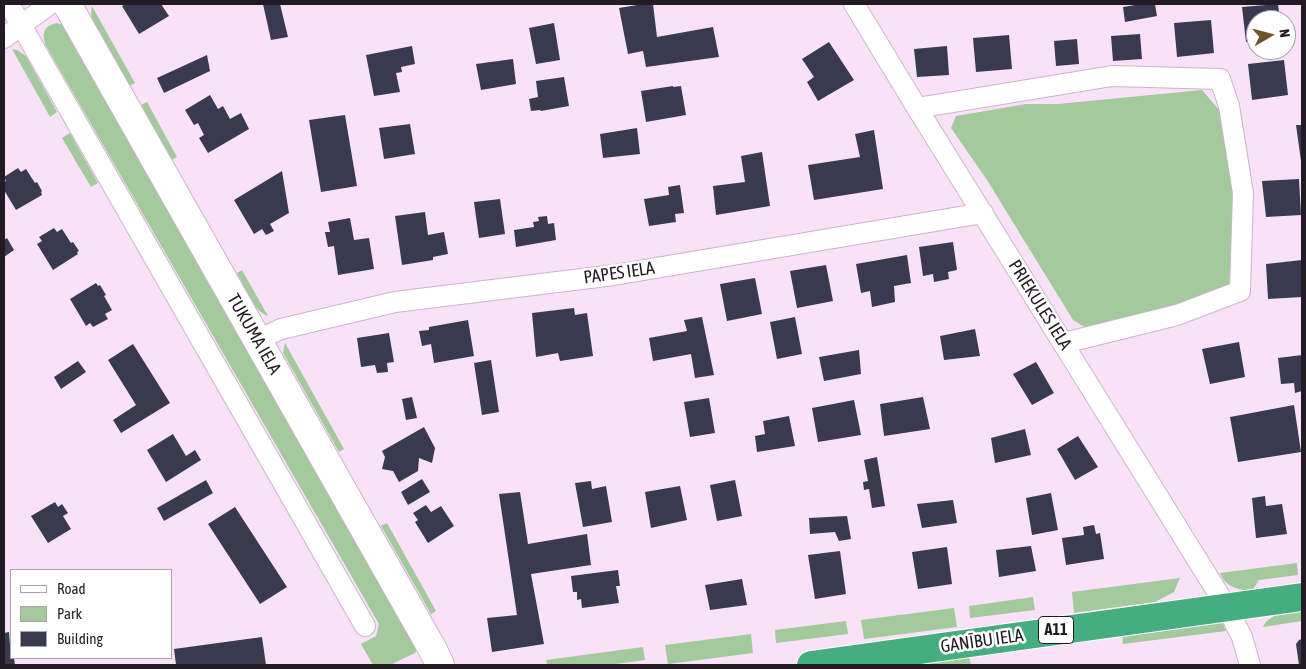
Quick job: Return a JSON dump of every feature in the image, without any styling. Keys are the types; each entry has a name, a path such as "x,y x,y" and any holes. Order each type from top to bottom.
{"highway":[{"name":"GANĪBU IELA","path":"811,665 1226,606 1302,597"}],"street":[{"path":"9,4 366,626"},
{"path":"4,38 50,4"},
{"name":"TUKUMA IELA","path":"67,4 440,665"},
{"name":"PRIEKULES IELA","path":"854,4 1226,606 1242,637 1250,665"},
{"path":"917,108 1112,76 1220,78 1229,106 1243,193 1240,291 1177,315 1064,343"},
{"name":"PAPES IELA","path":"257,340 281,329 395,302 614,275 983,213"}],"green space":[{"path":"92,6 135,83 130,86 93,22"},
{"path":"57,23 63,25 382,585 417,649 415,653 390,665 373,665 361,644 376,636 379,624 45,44 45,30"},
{"path":"12,49 26,56 57,112 50,117"},
{"path":"1202,90 1220,111 1234,200 1229,286 1168,309 1088,329 1073,320 987,180 951,128 956,116 1026,104 1058,104"},
{"path":"147,102 177,157 172,160 141,105"},
{"path":"70,133 98,183 91,187 62,138"},
{"path":"242,270 268,316 262,313 249,298 237,273"},
{"path":"285,343 344,449 339,452 283,353"},
{"path":"387,523 436,611 431,614 381,526"},
{"path":"1297,563 1298,575 1259,580 1252,591 1237,589 1229,585 1220,573"},
{"path":"1180,578 1174,592 1155,602 1074,613 1072,592"},
{"path":"1033,597 1035,610 970,618 969,606"},
{"path":"954,608 957,627 864,639 861,620"},
{"path":"1302,609 1302,621 1263,627 1274,616"},
{"path":"1221,620 1226,631 1123,644 1122,633"},
{"path":"846,621 848,634 776,643 775,630"},
{"path":"751,634 753,653 668,664 665,645"},
{"path":"643,647 645,660 609,665 547,665 546,660"},
{"path":"968,653 971,665 882,665"}],"building":[{"path":"126,4 161,4 169,16 139,34 122,6"},
{"path":"263,4 280,4 288,37 271,40"},
{"path":"653,4 657,37 713,27 719,57 646,67 643,51 628,54 619,8"},
{"path":"1155,4 1157,16 1125,22 1123,7"},
{"path":"1278,4 1279,10 1246,10 1246,42 1242,7"},
{"path":"1211,20 1214,53 1177,57 1174,23"},
{"path":"554,23 560,60 536,64 529,28"},
{"path":"1140,34 1142,59 1113,61 1111,36"},
{"path":"1009,35 1012,69 976,72 973,38"},
{"path":"1077,39 1079,64 1056,66 1054,41"},
{"path":"829,42 854,80 818,101 807,82 814,77 802,59"},
{"path":"412,46 415,64 401,67 402,72 396,73 400,92 374,96 366,55"},
{"path":"947,46 949,75 917,77 914,49"},
{"path":"207,55 210,71 164,93 157,78"},
{"path":"513,59 516,84 481,90 476,64"},
{"path":"1284,60 1288,95 1252,100 1248,64"},
{"path":"564,77 569,106 531,111 529,99 538,97 536,81"},
{"path":"681,86 686,115 646,122 641,91"},
{"path":"210,95 218,109 223,106 230,119 241,113 249,129 208,153 199,138 204,135 198,123 194,125 185,110"},
{"path":"345,115 357,186 321,192 309,120"},
{"path":"410,124 415,154 384,159 379,128"},
{"path":"1296,125 1302,125 1302,161 1301,161"},
{"path":"637,128 640,154 603,158 600,134"},
{"path":"874,130 883,189 814,200 808,165 860,157 855,134"},
{"path":"762,152 770,206 716,215 713,186 745,182 741,156"},
{"path":"18,168 21,172 26,169 35,183 37,182 42,195 16,210 4,190 4,182 6,181 4,177"},
{"path":"282,171 289,213 270,224 274,231 266,235 262,229 254,234 234,200"},
{"path":"1299,179 1301,215 1266,217 1262,181"},
{"path":"680,185 684,213 675,214 676,222 649,226 644,199 669,195 668,187"},
{"path":"500,199 505,234 479,238 474,202"},
{"path":"425,212 428,235 444,232 448,254 433,257 433,260 402,265 395,216"},
{"path":"547,216 548,224 554,223 556,240 516,247 514,230 534,227 533,222 539,221 538,217"},
{"path":"350,218 354,240 369,238 374,269 338,275 334,246 328,247 325,232 330,232 328,222"},
{"path":"54,228 57,232 62,229 79,251 77,252 78,254 53,270 37,244 42,241 39,237"},
{"path":"7,238 14,250 4,257 4,240"},
{"path":"953,242 957,270 948,272 949,279 934,282 933,274 923,276 919,247"},
{"path":"907,255 911,283 894,286 895,302 872,307 870,291 861,293 856,264"},
{"path":"1302,260 1302,297 1268,299 1266,264"},
{"path":"826,265 833,301 797,308 790,271"},
{"path":"755,278 762,314 727,321 720,284"},
{"path":"96,283 98,286 100,285 106,295 104,296 112,310 105,314 108,319 93,327 90,323 86,326 70,299"},
{"path":"574,308 575,315 587,313 593,356 560,361 558,353 536,357 532,313"},
{"path":"702,317 714,375 695,378 691,354 653,361 649,338 687,331 684,320"},
{"path":"795,317 802,354 777,359 770,322"},
{"path":"468,320 474,356 434,363 431,344 422,346 419,331 429,330 429,327"},
{"path":"975,329 980,356 944,360 940,336"},
{"path":"389,333 394,362 387,363 388,372 377,373 375,365 361,367 357,338"},
{"path":"1239,342 1245,377 1210,384 1202,349"},
{"path":"133,344 170,403 121,433 113,420 136,405 108,360"},
{"path":"859,350 861,374 824,381 819,357"},
{"path":"1302,355 1302,391 1295,393 1294,383 1281,384 1278,358"},
{"path":"491,360 499,412 482,415 474,363"},
{"path":"78,361 86,372 61,389 54,377"},
{"path":"1036,362 1054,393 1032,405 1013,374"},
{"path":"412,397 417,418 406,420 402,399"},
{"path":"923,397 930,429 884,436 880,404"},
{"path":"709,398 715,433 690,437 684,402"},
{"path":"854,400 861,435 818,442 812,408"},
{"path":"1294,405 1301,452 1238,462 1230,417"},
{"path":"789,416 795,446 757,452 755,436 765,434 763,421"},
{"path":"424,427 435,448 432,463 419,458 418,471 399,482 393,471 382,469 385,457 382,451"},
{"path":"1025,429 1031,455 995,463 991,438"},
{"path":"173,434 186,456 195,450 201,460 166,482 147,450"},
{"path":"1078,436 1098,467 1075,480 1057,449"},
{"path":"877,457 885,506 872,508 869,489 864,490 863,482 868,481 864,460"},
{"path":"422,479 430,492 408,505 401,492"},
{"path":"206,480 213,493 164,521 157,508"},
{"path":"735,480 742,516 717,521 710,485"},
{"path":"591,481 592,489 606,486 612,522 583,527 575,483"},
{"path":"680,486 687,520 651,528 645,492"},
{"path":"520,492 528,544 587,534 591,565 531,574 544,644 492,652 487,618 517,615 499,494"},
{"path":"1051,493 1058,530 1032,535 1026,498"},
{"path":"1265,496 1266,506 1282,504 1287,534 1256,538 1252,498"},
{"path":"953,500 957,523 922,528 917,504"},
{"path":"55,502 58,507 62,504 68,513 63,516 71,529 48,543 31,516"},
{"path":"426,505 431,512 441,506 454,526 428,543 415,522 418,520 413,513"},
{"path":"235,507 287,587 260,604 208,524"},
{"path":"847,516 851,539 839,541 835,532 810,534 809,518"},
{"path":"1094,525 1096,534 1100,533 1104,559 1066,565 1062,538 1084,535 1083,527"},
{"path":"1031,546 1036,571 999,577 996,550"},
{"path":"947,547 952,584 918,589 912,552"},
{"path":"840,551 846,594 815,599 808,555"},
{"path":"618,570 620,586 616,586 619,603 582,608 581,599 577,600 577,592 573,592 571,576"},
{"path":"742,579 747,605 710,610 705,585"},
{"path":"9,632 10,659 14,659 15,665 4,665 4,633"},
{"path":"262,637 266,665 176,665 174,649"},
{"path":"1302,639 1302,665 1299,665 1296,644"}]}
